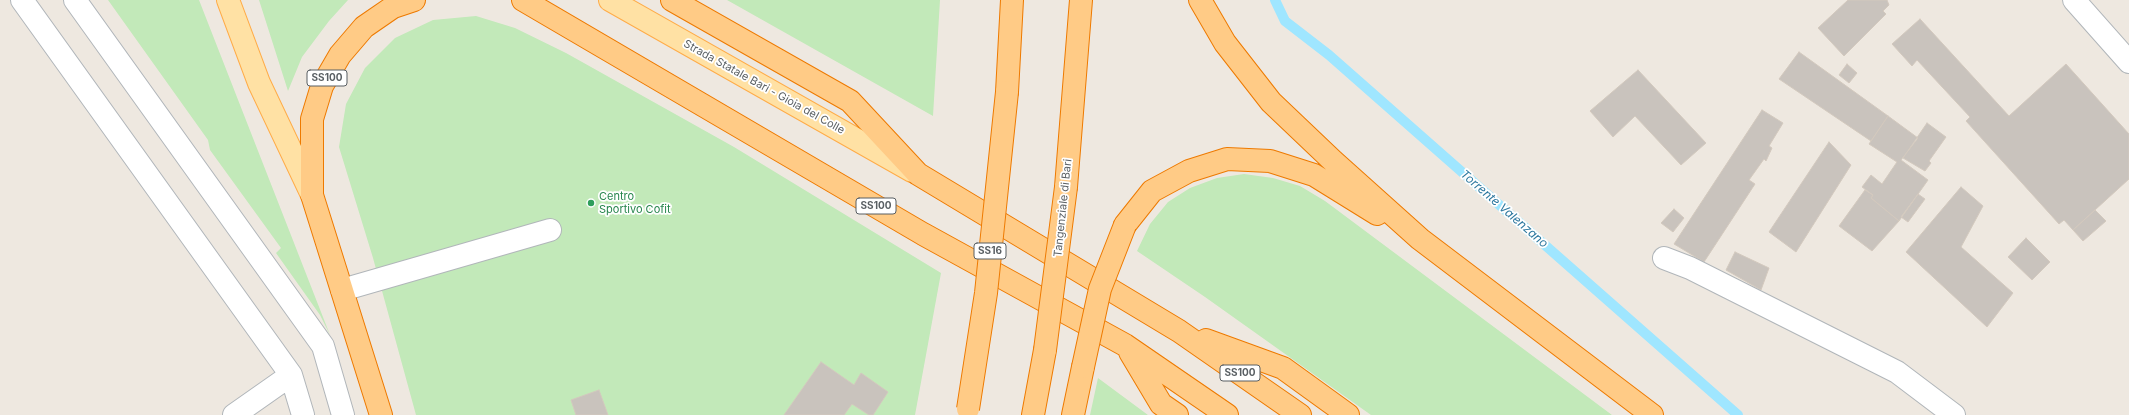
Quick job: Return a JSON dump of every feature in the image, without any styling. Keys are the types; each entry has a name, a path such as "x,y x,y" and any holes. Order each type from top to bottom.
{"highway":[{"name":"SS100","path":"312,195 312,119 322,86 340,55 364,27 394,7 414,0"},
{"name":"SS100","path":"523,0 910,226 1125,345 1227,415"},
{"name":"SS100","path":"672,0 850,101 918,174 1179,331 1300,415"},
{"name":"SS16","path":"966,413 986,293 1007,92 1012,0"},
{"name":"Tangenziale di Bari","path":"1033,415 1045,350 1066,187 1081,0"},
{"path":"1200,0 1225,43 1270,102 1420,239 1648,414"},
{"path":"1073,415 1100,289 1125,226 1152,191 1189,171 1227,159 1270,161 1314,175 1420,239"},
{"path":"312,195 381,415"},
{"path":"1179,331 1283,368 1348,415"},
{"path":"1125,345 1161,404 1177,415"}],"main road":[{"path":"228,0 259,83 312,195"},
{"name":"Strada Statale Bari - Gioia del Colle","path":"610,0 918,174"}],"street":[{"path":"22,0 291,375 303,415"},
{"path":"75,0 323,346 343,415"},
{"path":"2074,0 2129,62"},
{"path":"342,290 550,230"},
{"path":"1664,258 1690,268 1897,372 1954,415"},
{"path":"234,415 291,375"}],"green space":[{"path":"108,0 199,0 330,335 320,315 276,253 281,248 210,150 208,140"},
{"path":"259,0 348,0 329,21 302,57 288,91"},
{"path":"727,0 940,0 933,116"},
{"name":"Centro Sportivo Cofit","path":"476,16 515,28 566,53 734,147 941,273 915,415 416,415 373,258 339,147 346,104 365,68 395,38 433,20"},
{"path":"1244,174 1273,178 1300,186 1325,201 1612,415 1371,415 1205,297 1137,251 1150,224 1168,202 1190,188 1217,178"},
{"path":"1098,378 1148,415 1090,415"}],"building":[{"path":"1848,0 1887,0 1889,5 1883,11 1886,14 1844,56 1818,28"},
{"path":"1920,19 2009,116 2066,64 2129,134 2129,179 2073,230 2064,220 2059,224 1966,121 1970,117 1917,60 1912,66 1892,44"},
{"path":"1799,52 1888,116 1871,141 1779,79"},
{"path":"1847,64 1857,73 1849,83 1839,75"},
{"path":"1638,70 1706,143 1681,165 1635,116 1613,137 1590,111"},
{"path":"1762,110 1783,123 1769,146 1772,148 1766,161 1764,159 1749,180 1755,184 1704,262 1674,244"},
{"path":"1888,116 1918,138 1901,160 1928,180 1899,221 1871,198 1873,195 1862,187 1871,175 1882,184 1897,162 1869,144"},
{"path":"1927,123 1946,137 1929,161 1931,163 1925,171 1903,158"},
{"path":"1829,142 1851,165 1796,252 1769,232"},
{"path":"1961,187 1983,206 1961,247 2013,293 1987,327 1906,252"},
{"path":"1865,190 1873,195 1871,198 1899,221 1872,251 1839,226"},
{"path":"1918,194 1925,199 1908,222 1901,217"},
{"path":"1674,209 1684,218 1673,232 1661,223"},
{"path":"2095,210 2106,221 2083,241 2073,230"},
{"path":"2026,238 2050,262 2032,280 2008,257"},
{"path":"1735,252 1769,268 1761,290 1726,270"},
{"path":"821,362 854,385 861,373 888,392 873,415 869,415 852,404 844,415 784,415"},
{"path":"599,390 608,415 576,415 571,400"}],"waterway":[{"name":"Torrente Valenzano","path":"1275,0 1285,21 1329,55 1738,415"}],"place":[{"name":"Centro Sportivo Cofit","path":"591,203"}]}
